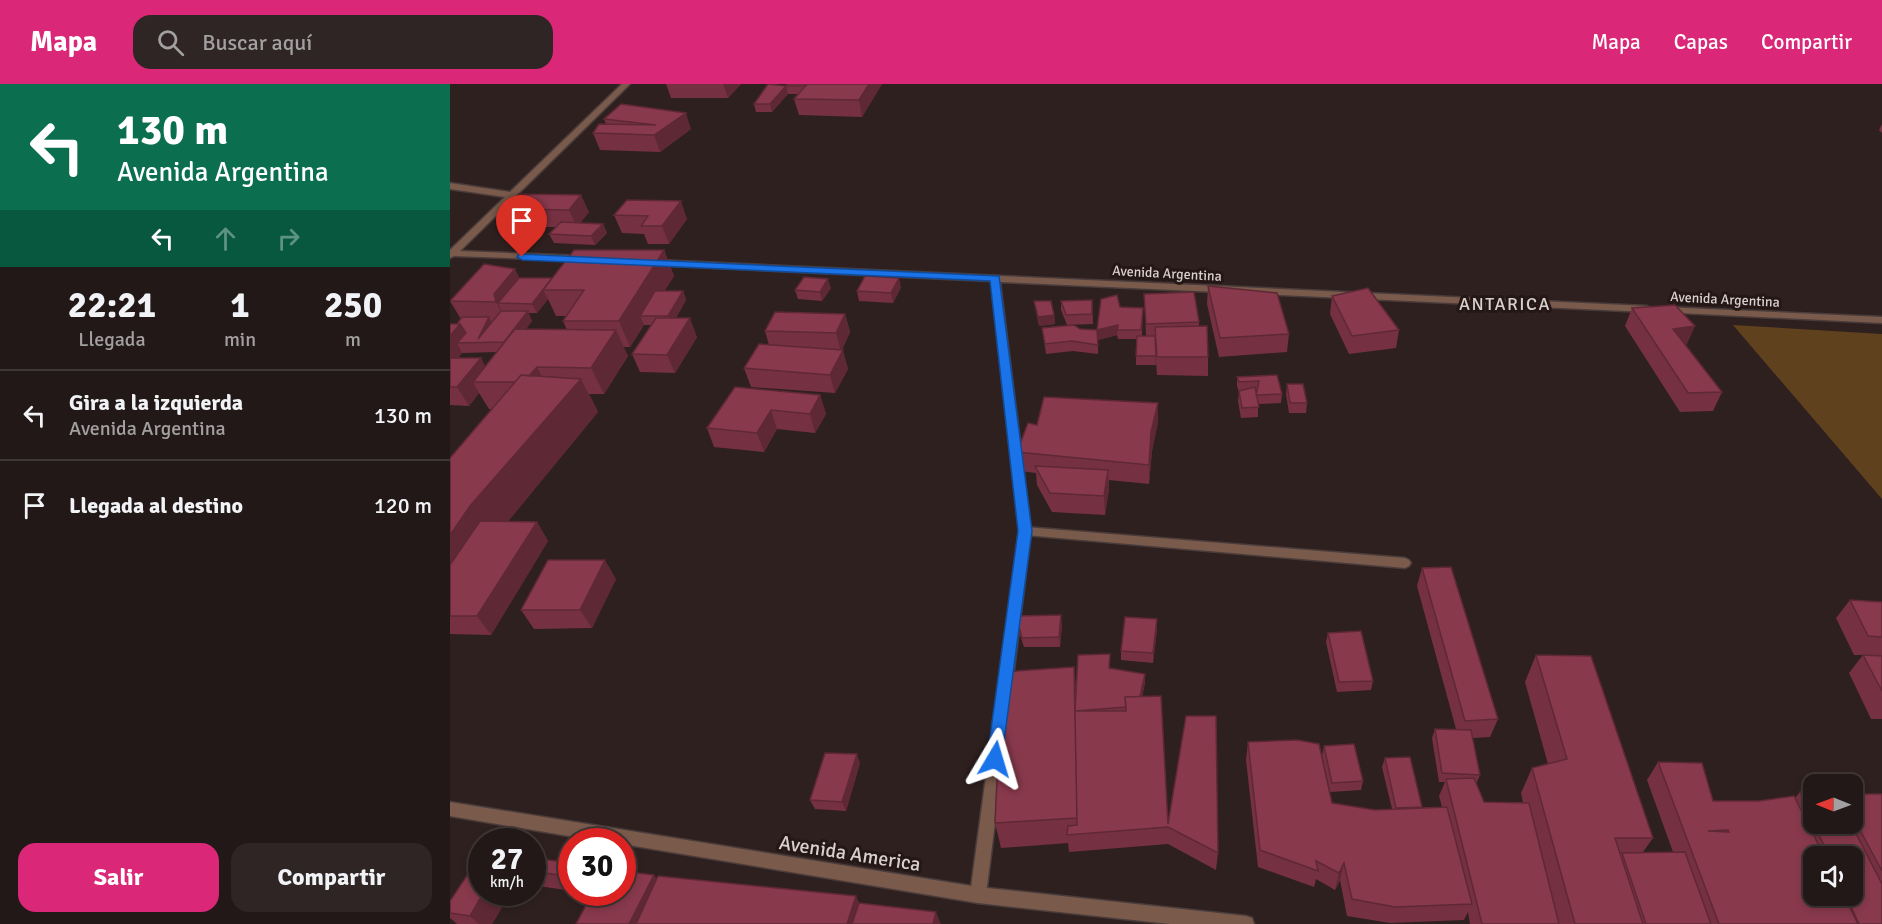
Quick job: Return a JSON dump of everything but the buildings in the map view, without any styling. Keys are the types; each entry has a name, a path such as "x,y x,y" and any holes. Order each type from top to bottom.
{"street":[{"path":"451,254 626,84"},
{"path":"450,186 511,195"},
{"path":"451,254 593,260"},
{"name":"Avenida Argentina","path":"640,262 1882,320"},
{"path":"978,895 1025,531 995,278"},
{"path":"1025,531 1405,563"},
{"name":"Avenida America","path":"450,809 978,895 1246,924"}],"shaded area":[{"path":"1733,325 1882,334 1882,499"}],"district":[{"name":"ANTARICA","path":"1505,304"}],"route":[{"path":"522,257 995,278 1025,531 995,759"}]}
